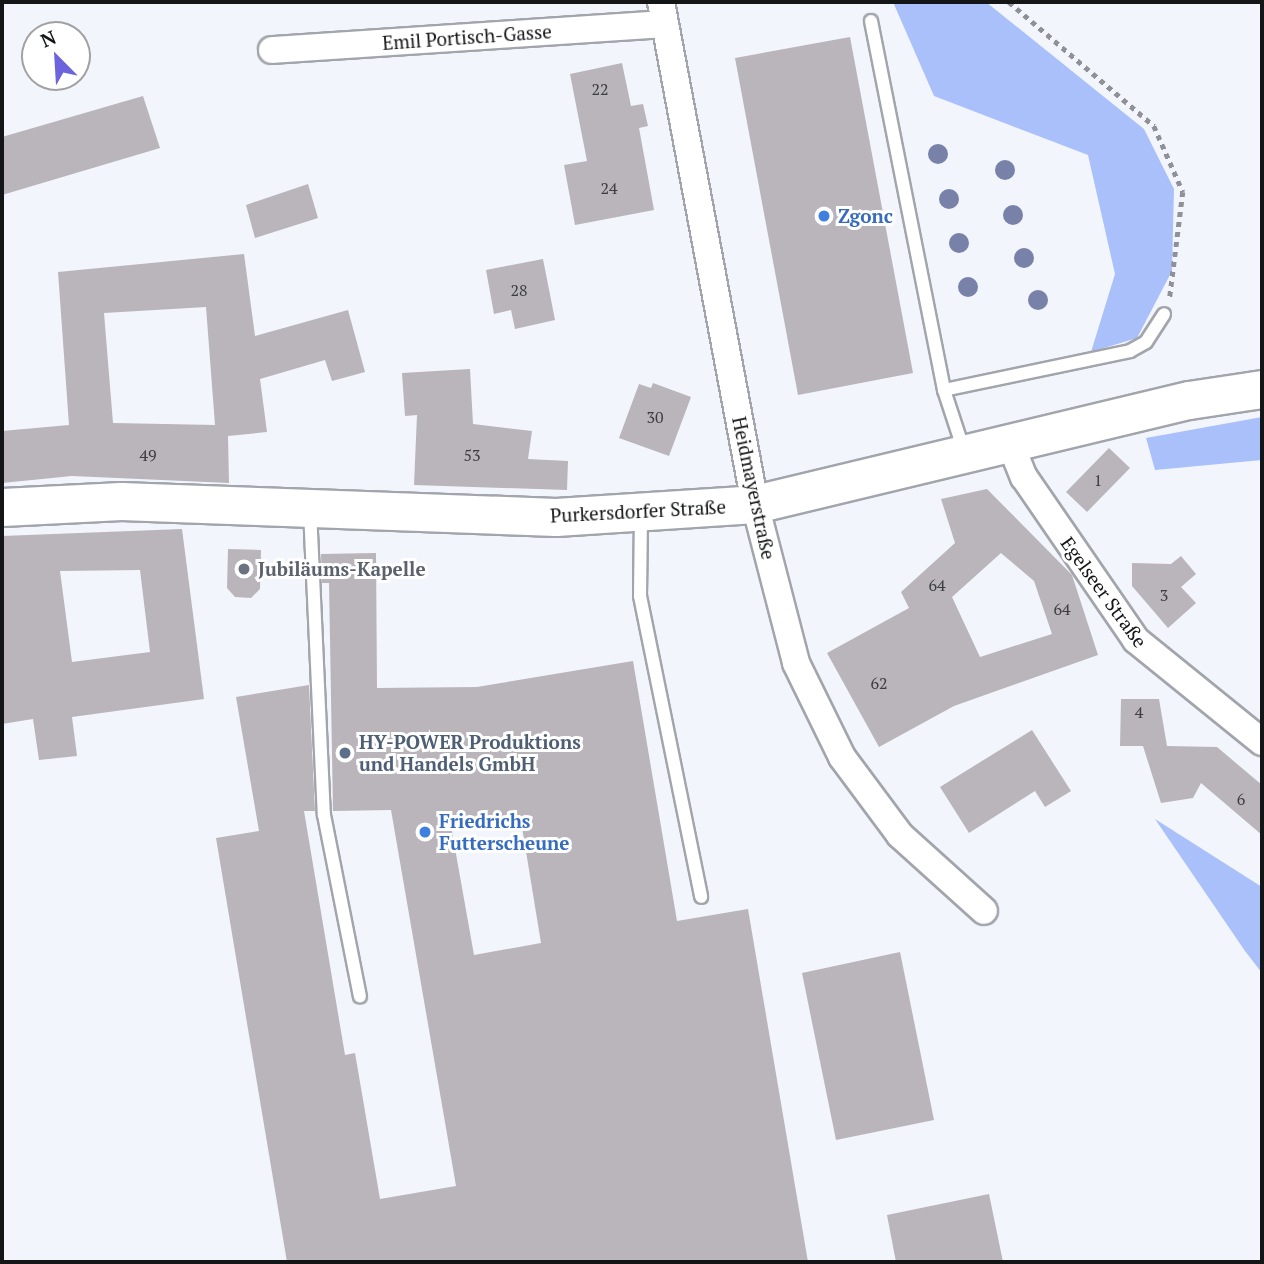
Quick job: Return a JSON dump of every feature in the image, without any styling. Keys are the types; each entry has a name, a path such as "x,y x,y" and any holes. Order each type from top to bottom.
{"main road":[{"name":"Purkersdorfer Straße","path":"2,507 121,501 310,510 641,514 755,504 1010,443 1262,389"}],"street":[{"name":"Emil Portisch-Gasse","path":"272,50 662,13"},
{"name":"Heidmayerstraße","path":"662,13 755,504 796,663 842,757 900,835 984,911"},
{"name":"Egelseer Straße","path":"1010,443 1024,477 1136,640 1262,741"}],"lane":[{"path":"871,21 944,390 966,454"},
{"path":"944,390 1130,351 1146,342 1164,314"},
{"path":"310,510 324,815 360,996"},
{"path":"641,514 640,596 701,897"}],"path":[{"path":"1009,2 1138,110 1177,167 1182,236 1164,314"}],"shaded area":[{"path":"893,2 986,2 1144,129 1174,189 1172,271 1137,338 1091,352 1115,274 1088,155 934,96"},
{"path":"1262,417 1262,460 1155,470 1146,438"},
{"path":"1155,819 1262,887 1262,973 1245,951"}],"building":[{"name":"Zgonc","path":"850,37 913,373 798,395 735,58"},
{"path":"622,63 631,106 643,104 648,126 639,128 654,210 575,225 564,165 587,161 570,74"},
{"path":"143,96 160,148 2,195 2,137"},
{"path":"308,184 318,218 255,238 246,205"},
{"path":"244,254 255,336 348,310 365,372 332,381 325,360 260,379 267,432 228,436 229,483 72,476 2,483 2,431 69,425 58,272","holes":["206,307 215,425 113,423 104,313"]},
{"path":"543,259 555,320 515,329 511,310 494,314 486,270"},
{"path":"470,369 473,424 532,431 528,459 568,461 567,490 414,485 417,415 405,416 402,373"},
{"path":"653,383 691,397 669,456 619,438 639,384 651,388"},
{"path":"1109,448 1130,468 1087,512 1066,492"},
{"path":"987,489 1072,575 1098,655 954,706 879,747 827,653 909,608 901,592 955,543 941,499","holes":["1001,553 1034,581 1052,634 980,657 952,597"]},
{"path":"182,529 204,699 72,717 77,756 39,760 33,719 2,724 2,536","holes":["140,570 150,652 72,662 60,571"]},
{"name":"Jubiläums-Kapelle","path":"228,549 261,550 260,589 251,598 235,597 227,588"},
{"path":"376,553 377,688 477,687 633,661 677,921 748,909 808,1262 287,1262 216,838 259,831 236,697 309,685 315,811 304,811 345,1055 355,1053 380,1199 456,1186 391,810 333,811 329,583 322,583 321,554","holes":["520,815 541,943 474,955 451,826"]},
{"path":"1181,556 1196,574 1181,587 1196,603 1168,628 1132,586 1132,563 1171,564"},
{"path":"1121,699 1159,699 1167,746 1217,747 1262,785 1262,835 1201,783 1193,798 1161,803 1143,746 1120,746"},
{"path":"1032,730 1071,791 1045,807 1035,791 969,833 940,787"},
{"path":"900,952 934,1120 836,1140 802,973"},
{"path":"989,1194 1003,1262 896,1262 887,1215"}],"place":[{"name":"Zgonc","path":"824,216"},
{"name":"Jubiläums-Kapelle","path":"244,569"},
{"name":"HY-POWER Produktions und Handels GmbH","path":"345,753"},
{"name":"Friedrichs Futterscheune","path":"425,832"}]}
